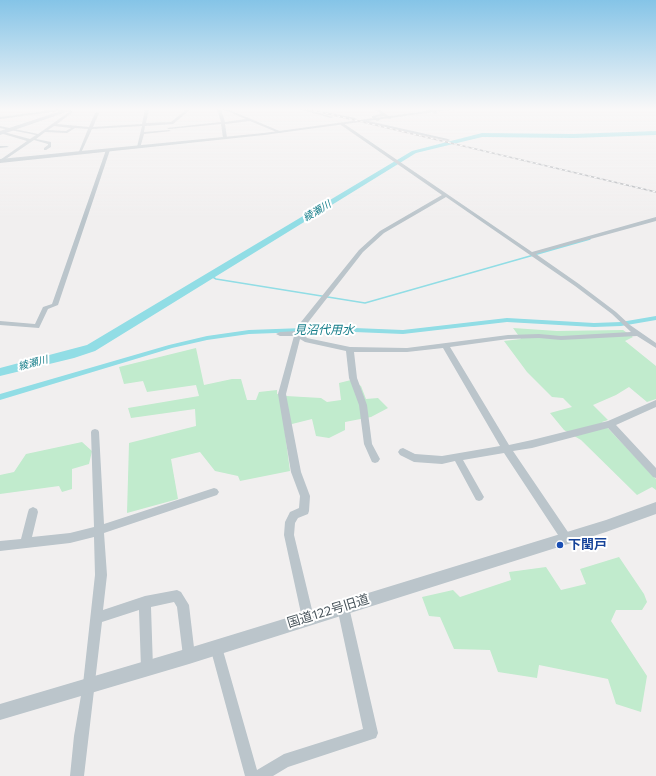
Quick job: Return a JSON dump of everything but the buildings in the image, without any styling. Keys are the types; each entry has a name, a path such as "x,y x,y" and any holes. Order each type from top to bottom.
{"street":[{"path":"0,161 24,145"},
{"path":"45,149 50,145"},
{"path":"79,153 82,145"},
{"path":"0,161 156,145"},
{"path":"373,145 577,285 637,334 656,346"},
{"path":"0,147 7,147"},
{"path":"0,322 37,326 45,308 55,305 108,150"},
{"path":"308,618 289,534 290,522 294,515 304,511 305,496 296,472 282,394 287,369 301,330 341,274 361,251 379,235 446,196"},
{"path":"531,254 656,219"},
{"path":"280,334 301,330"},
{"path":"301,330 305,340 350,349 407,350 508,337 539,336 561,338 637,334"},
{"path":"446,346 506,448 566,538"},
{"path":"350,349 353,378 363,405 368,444 375,459"},
{"path":"403,452 414,458 424,460 442,460 532,444 610,424 656,403"},
{"path":"610,424 656,474"},
{"path":"77,776 101,575 95,432"},
{"path":"457,457 479,497"},
{"path":"0,546 70,538 100,530 214,492"},
{"name":"国道122号旧道","path":"0,712 89,684 189,656 566,538 656,508"},
{"path":"25,542 33,512"},
{"path":"97,618 145,602 177,596 183,605 189,656"},
{"path":"145,602 147,668"},
{"path":"260,776 284,761 371,733 343,607"},
{"path":"216,647 252,776"}],"green space":[{"path":"513,328 557,331 623,330 633,337 625,341 656,366 656,399 647,402 629,387 616,395 593,405 608,420 602,422 656,479 656,490 652,487 637,495 581,440 564,430 550,413 572,407 563,398 552,397 527,372 504,341 521,339"},
{"path":"196,348 204,385 232,379 241,379 247,400 256,400 259,392 277,390 277,394 286,396 321,398 327,402 341,400 339,383 351,380 361,386 366,399 378,398 388,408 371,417 345,422 345,430 329,438 316,436 312,419 284,426 290,471 240,481 238,476 215,471 200,452 171,459 178,499 127,513 129,443 196,426 195,409 131,418 128,408 199,396 196,385 147,392 143,381 124,384 119,367"},
{"path":"82,442 92,451 89,464 72,469 72,489 62,492 59,486 0,494 0,475 14,472 26,454"},
{"path":"619,557 644,594 647,602 642,610 616,610 611,621 647,676 641,712 616,704 608,679 539,665 537,678 498,672 490,650 454,649 440,617 429,616 422,597 453,590 460,597 511,580 509,572 546,567 561,590 586,584 580,569"}],"waterway":[{"name":"綾瀬川","path":"0,372 74,354 91,348 414,152 441,145"},
{"path":"211,276 216,279 365,303 590,239"},
{"name":"見沼代用水","path":"0,397 171,346 207,338 249,332 330,329 403,332 507,320 594,325 621,324 656,318"}],"railway":[{"path":"460,145 656,192"}],"place":[{"name":"下閏戸","path":"560,545"}]}
